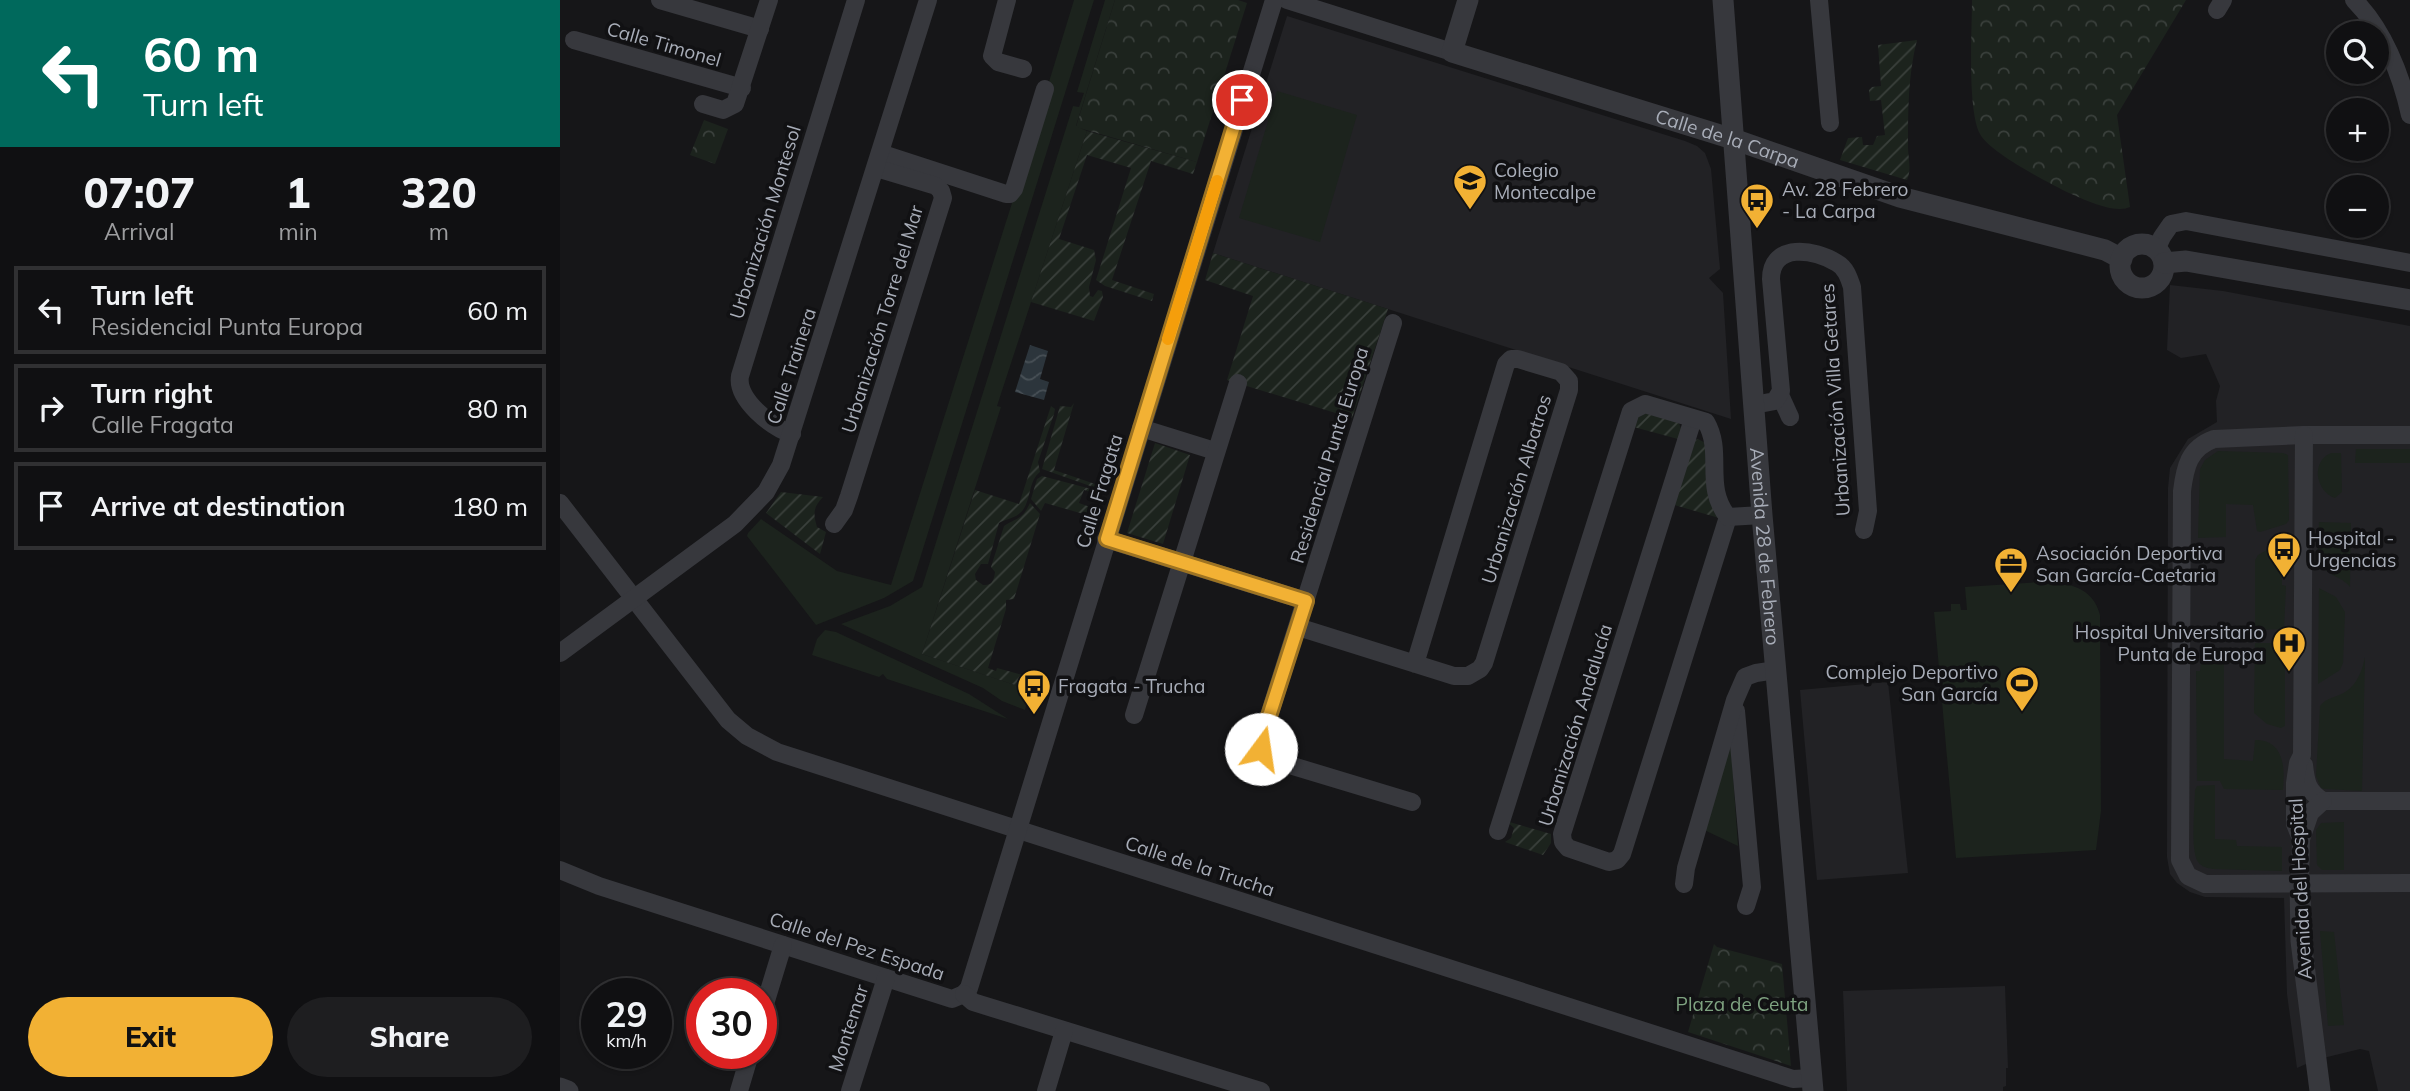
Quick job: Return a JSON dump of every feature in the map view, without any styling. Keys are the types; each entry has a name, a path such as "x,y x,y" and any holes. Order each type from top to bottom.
{"street":[{"path":"660,0 760,29"},
{"path":"703,104 723,110 735,104 769,0"},
{"name":"Urbanización Montesol","path":"792,434 772,425 741,394 738,384 856,0"},
{"name":"Calle Trainera","path":"560,653 735,524 766,492 781,465 792,434 928,0"},
{"path":"1007,0 992,56 998,62 1023,69"},
{"name":"Calle Fragata","path":"964,994 969,988 1273,0"},
{"path":"1287,0 1452,52 1468,0"},
{"name":"Avenida 28 de Febrero","path":"1723,0 1762,515 1812,1085"},
{"path":"1819,0 1830,123"},
{"path":"2354,0 2367,13 2383,39 2410,115"},
{"name":"Calle Timonel","path":"574,40 742,88"},
{"name":"Calle de la Carpa","path":"1452,52 1733,139 1900,197 2105,250 2122,259"},
{"path":"878,161 1010,194 1014,189 1045,89"},
{"name":"Urbanización Torre del Mar","path":"834,524 844,510 849,496 943,198 936,186 878,161"},
{"path":"2160,256 2171,224 2186,221 2410,263"},
{"path":"2137,245 2151,246 2160,256 2164,270 2157,282 2144,288 2130,285 2125,279 2122,259 2125,253 2137,245"},
{"name":"Urbanización Villa Getares","path":"1790,417 1780,395 1771,271 1773,264 1782,254 1803,251 1837,262 1849,277 1852,287 1868,510 1864,530"},
{"path":"2160,256 2410,300"},
{"name":"Residencial Punta Europa","path":"1393,323 1262,738 1263,754 1266,758 1412,802"},
{"name":"Urbanización Albatros","path":"1298,627 1415,664 1461,677 1475,673 1484,663 1569,390 1569,381 1562,372 1518,359 1511,359 1506,364 1415,664"},
{"path":"1134,715 1238,383"},
{"path":"1754,405 1775,401 1780,395"},
{"path":"1498,831 1629,416 1635,407 1645,404 1706,422 1712,432 1715,496 1728,517 1762,515"},
{"name":"Urbanización Andalucía","path":"1693,419 1562,834 1563,842 1568,848 1609,862 1617,860 1622,854 1728,517"},
{"path":"1141,428 1215,451"},
{"name":"Avenida del Hospital","path":"2304,435 2302,755 2295,783 2295,824 2301,839 2302,950 2320,1091"},
{"path":"2410,435 2230,437 2214,439 2194,450 2188,462 2182,491 2180,860 2188,876 2205,884 2410,883"},
{"name":"Calle de la Trucha","path":"560,503 728,720 747,736 777,752 1812,1085"},
{"path":"1107,539 1306,601"},
{"path":"1684,884 1686,867 1735,700 1745,677 1776,670"},
{"path":"1735,700 1752,887 1746,906"},
{"path":"2302,755 2305,783 2314,796 2323,801 2410,802"},
{"path":"2301,839 2310,813 2323,801"},
{"name":"Calle del Pez Espada","path":"560,870 599,886 952,999 964,994 973,1002 1239,1088 1261,1091"},
{"path":"773,978 783,944"},
{"name":"Montemar","path":"850,1091 886,978"},
{"path":"1046,1091 1064,1031"},
{"path":"739,1091 746,1069"},
{"path":"560,1087 568,1091"}],"shaded area":[{"name":"Colegio Montecalpe","path":"1287,16 1685,141 1705,153 1711,169 1720,269 1709,278 1723,293 1731,419 1213,253"},
{"name":"Hospital Universitario Punta de Europa","path":"2170,285 2223,291 2410,326 2410,1091 2378,1091 2369,1051 2360,1049 2315,1060 2297,1068 2287,994 2284,898 2205,897 2190,892 2170,874 2167,857 2170,468 2188,439 2217,422 2216,401 2220,386 2206,354 2181,358 2167,350"},
{"path":"1888,682 1908,873 1817,880 1800,690"},
{"path":"2005,986 2008,1068 2003,1091 1847,1091 1843,991"}],"green space":[{"path":"1074,0 1094,0 913,581 884,598 816,625 747,536 748,533 761,519 837,571 891,585"},
{"path":"1105,0 1115,0 1076,126 1087,131 997,406 1001,407 922,654 1030,690 1025,710 1002,701 983,688 841,624 890,606 922,587 1073,106 1079,107 1084,93 1077,92"},
{"path":"1115,0 1238,0 1247,3 1197,162 1076,127"},
{"path":"1972,0 2186,0 2117,115 2130,207 2116,209 2069,193 2007,158 1986,142 1980,134 1973,107"},
{"path":"1917,40 1909,93 1910,168 1907,180 1840,160 1848,138 1862,137 1863,145 1873,145 1877,136 1885,135 1881,100 1870,101 1869,90 1881,86 1878,45"},
{"path":"1277,91 1357,115 1320,242 1239,218"},
{"path":"704,120 728,129 715,164 690,155"},
{"path":"1087,131 1197,162 1193,174 1151,161 1112,280 1154,294 1152,301 1105,286 1096,280 1131,168 1087,155 1059,239 1094,250 1096,260 1089,287 1090,296 1093,297 1098,290 1102,291 1103,297 1094,321 1031,302"},
{"path":"1213,253 1388,309 1352,418 1227,380 1253,296 1205,280"},
{"path":"1074,403 1054,470 1098,485 1096,488 1042,469 1060,406 1071,407"},
{"path":"1051,406 1055,409 1038,462 1040,472 1033,481 1024,509 1018,515 999,523 988,564 981,564 975,574 976,580 983,585 992,582 995,572 991,567 1004,526 1022,515 1030,503 1040,514 1014,599 1006,600 1006,609 988,668 1034,678 1030,690 922,654 975,490 1019,504"},
{"path":"1642,411 1679,423 1681,429 1678,439 1630,426"},
{"path":"1698,439 1707,444 1719,518 1671,504 1693,441"},
{"path":"1155,443 1190,455 1163,544 1127,533"},
{"path":"2356,449 2410,449 2410,463 2355,463"},
{"path":"2218,451 2288,455 2289,520 2286,524 2257,531 2253,505 2226,504 2226,537 2198,538 2200,469 2205,460"},
{"path":"2331,453 2341,453 2342,492 2335,498 2323,489 2318,476 2320,462"},
{"path":"1042,476 1095,490 1094,493 1084,490 1079,503 1090,507 1087,515 1045,503 1041,511 1031,499 1037,479"},
{"path":"781,492 823,497 817,504 815,514 817,527 826,532 820,554 766,513"},
{"path":"2319,522 2351,523 2350,587 2327,571 2320,562"},
{"path":"2279,543 2286,547 2286,572 2282,573 2282,585 2286,586 2284,629 2255,630 2255,560 2258,555"},
{"name":"Complejo Deportivo San García","path":"2061,583 2078,588 2092,598 2100,615 2101,811 2096,850 1956,858 1934,612 1951,611 1951,604 1960,604 1961,610 1967,610 1965,587"},
{"path":"2319,588 2336,597 2345,612 2343,663 2340,670 2318,684"},
{"path":"825,630 836,632 969,694 1008,719 887,679 883,674 879,677 812,655 817,639"},
{"path":"2255,643 2280,643 2285,646 2285,726 2281,728 2267,724 2254,713"},
{"path":"2365,657 2362,791 2321,788 2316,776 2320,706 2352,687"},
{"path":"2201,662 2224,662 2224,759 2253,761 2255,740 2265,741 2281,756 2283,790 2224,789 2220,781 2197,781 2196,671 2200,671"},
{"path":"1728,744 1731,746 1738,846 1700,828"},
{"path":"2215,785 2215,839 2236,840 2237,846 2282,847 2282,871 2213,869 2198,862 2194,838 2195,790 2197,786"},
{"path":"1506,821 1551,834 1551,843 1543,855 1505,842 1511,838 1514,828"},
{"path":"2344,822 2344,870 2322,870 2317,865 2316,830 2321,823"},
{"path":"2320,931 2334,932 2344,1025 2328,1026"},
{"name":"Plaza de Ceuta","path":"1714,944 1782,964 1791,1066 1688,1032"}],"water":[{"path":"1030,345 1048,351 1040,379 1049,382 1044,400 1015,392"}],"slow traffic":[{"path":"1168,339 1217,181"}],"place":[{"name":"Colegio Montecalpe","path":"1470,211"},
{"name":"Av. 28 Febrero - La Carpa","path":"1757,230"},
{"name":"Hospital - Urgencias","path":"2284,579"},
{"name":"Asociación Deportiva San García-Caetaria","path":"2011,594"},
{"name":"Hospital Universitario Punta de Europa","path":"2289,673"},
{"name":"Complejo Deportivo San García","path":"2022,713"},
{"name":"Fragata - Trucha","path":"1034,716"}],"route":[{"path":"1242,100 1107,539 1306,601 1260,744 1261,749"}]}
